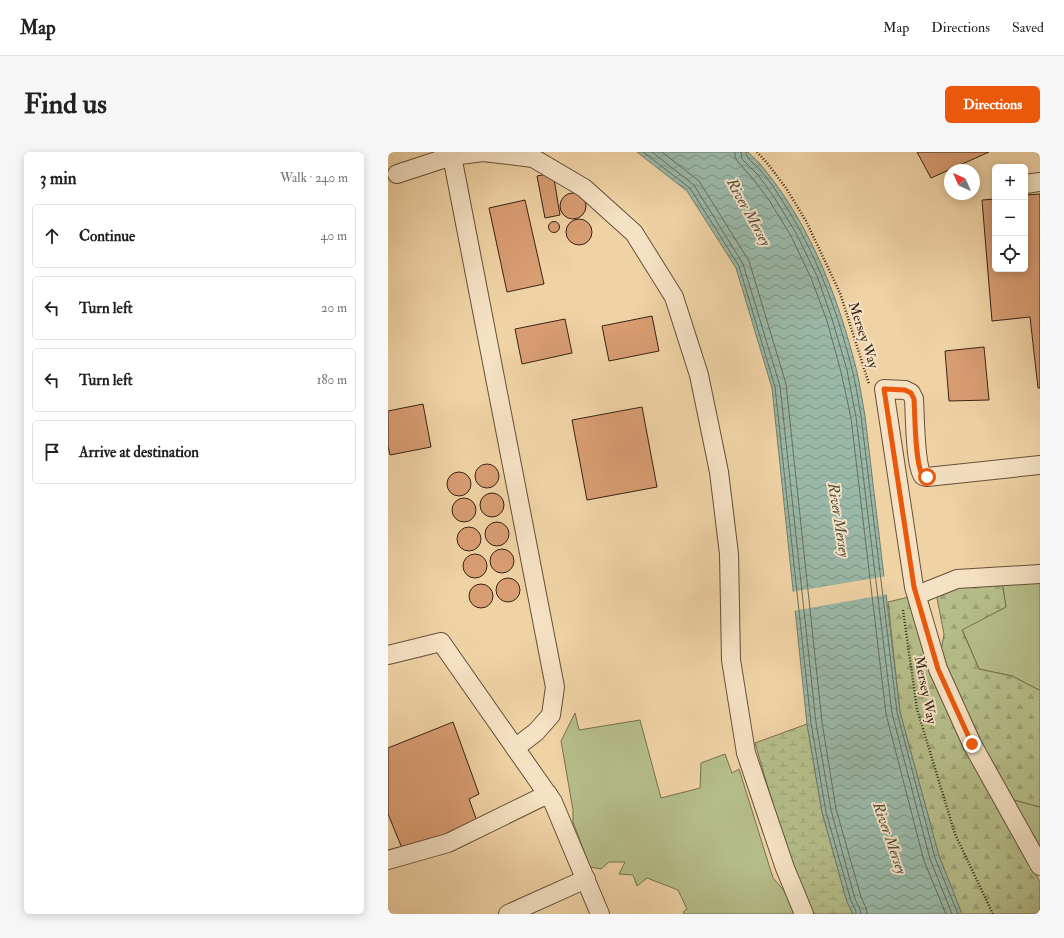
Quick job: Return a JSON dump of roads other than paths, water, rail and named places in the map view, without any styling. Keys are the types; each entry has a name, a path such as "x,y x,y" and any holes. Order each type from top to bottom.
{"lane":[{"path":"397,174 452,156 483,152 533,158 584,188 634,233 674,297 699,375 719,472 729,554 731,660 746,753 784,868 804,914"},
{"path":"452,156 555,687 551,715 536,732 515,748"},
{"path":"1028,184 1040,182"},
{"path":"1040,465 927,477 923,476 920,473 917,454 914,399 911,393 905,390 884,389 912,571 917,595 938,669 968,737 1040,866"},
{"path":"917,595 957,579 1040,574"},
{"path":"388,655 441,642 553,802 600,914"},
{"path":"388,860 448,843 548,794"},
{"path":"508,914 586,879"}],"water":[{"name":"River Mersey","path":"637,152 748,152 763,167 796,215 821,264 841,315 849,341 861,392 900,712 939,856 962,914 853,914 847,902 822,812 807,724 772,388 736,268 687,191"}]}
